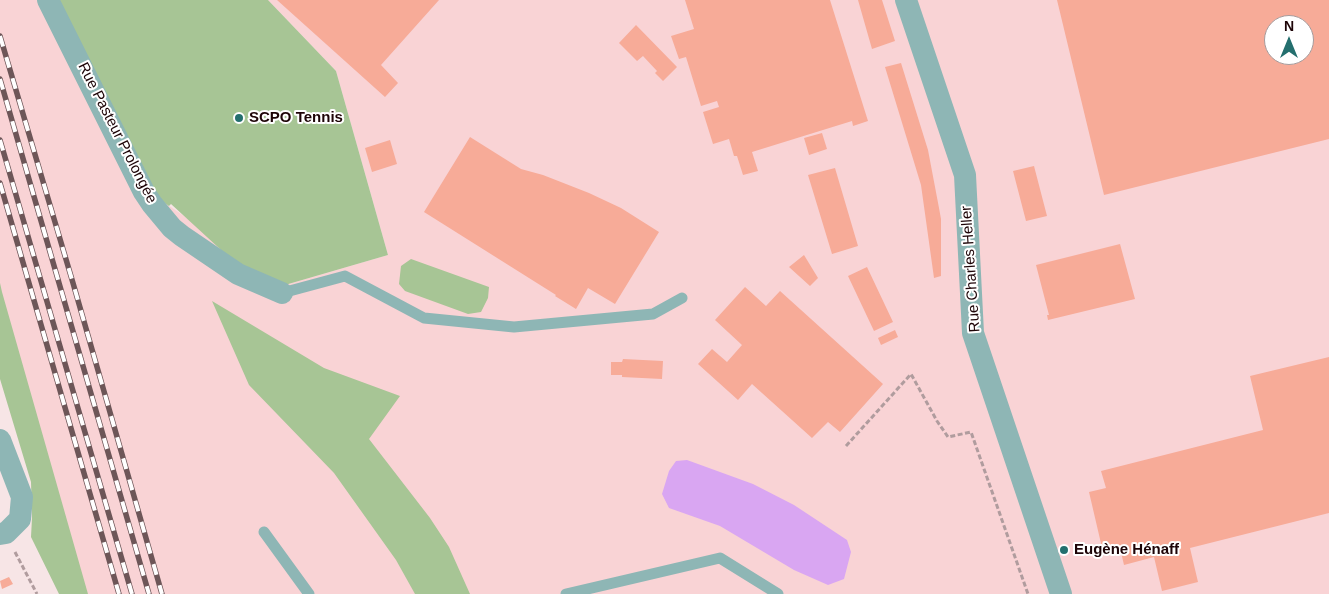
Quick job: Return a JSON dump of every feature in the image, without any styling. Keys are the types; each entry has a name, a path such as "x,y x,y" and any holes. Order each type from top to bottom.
{"street":[{"name":"Rue Pasteur Prolongée","path":"48,0 144,192 152,204 177,232 238,274 282,293"},
{"name":"Rue Charles Heller","path":"906,0 965,175 974,333 1061,594"},
{"path":"0,440 22,497 20,519 3,534"}],"lane":[{"path":"282,293 346,276 424,318 514,327 652,314 682,298"},
{"path":"264,532 309,594"},
{"path":"566,594 603,590 720,558 778,594"}],"path":[{"path":"846,446 911,374 948,437 971,432 1028,594"},
{"path":"3,534 37,594"}],"shaded area":[{"path":"0,0 57,0 146,190 285,285 388,255 336,71 268,0 1329,0 1329,594 80,594 0,308"},
{"path":"687,460 753,484 794,505 847,540 851,552 844,579 828,585 794,570 720,526 669,508 662,494 669,471 676,461"}],"green space":[{"name":"SCPO Tennis","path":"57,0 268,0 336,71 388,255 285,285 244,271 171,204 169,206 146,190"},
{"path":"411,259 489,287 488,298 481,312 468,314 405,291 399,284 401,266"},
{"path":"0,283 88,594 59,594 31,537 31,482 0,379"},
{"path":"212,301 324,368 400,396 369,439 430,518 449,547 470,594 415,594 396,560 334,473 249,385"}],"building":[{"path":"277,0 439,0 381,65 398,83 385,97"},
{"path":"685,0 830,0 868,121 853,126 852,121 752,152 758,171 743,175 737,156 734,156 729,139 713,144 703,112 719,107 717,101 701,106 686,57 679,59 671,36 694,29"},
{"path":"858,0 882,0 895,41 872,49"},
{"path":"1057,0 1329,0 1329,139 1104,195"},
{"path":"636,25 677,67 663,81 655,73 657,71 643,56 637,61 619,43"},
{"path":"901,63 928,150 941,219 941,276 934,278 921,185 885,67"},
{"path":"822,133 827,149 809,155 804,138"},
{"path":"470,137 521,169 543,175 589,193 621,208 659,232 615,304 588,288 576,309 424,212"},
{"path":"390,140 397,164 372,172 365,148"},
{"path":"1034,166 1047,216 1026,221 1013,171"},
{"path":"835,168 858,246 832,254 808,175"},
{"path":"1120,244 1135,299 1048,320 1047,315 1049,315 1036,265"},
{"path":"804,255 818,278 810,286 789,267"},
{"path":"867,267 893,322 874,331 848,276"},
{"path":"745,287 766,306 780,291 883,384 840,432 828,422 812,438 752,384 738,400 698,364 712,349 727,362 742,345 715,320"},
{"path":"895,330 898,337 881,345 878,338"},
{"path":"1329,357 1329,513 1190,548 1198,582 1162,591 1154,557 1124,565 1120,548 1103,552 1089,492 1106,488 1101,471 1263,430 1250,376"},
{"path":"623,359 663,361 662,379 611,375 611,362 622,362"},
{"path":"9,577 13,584 2,589 0,581"}],"railway":[{"path":"0,36 162,594"},
{"path":"0,79 149,594"},
{"path":"0,140 132,594"},
{"path":"0,183 119,594"}],"place":[{"name":"SCPO Tennis","path":"239,118"},
{"name":"Eugène Hénaff","path":"1064,550"}]}
